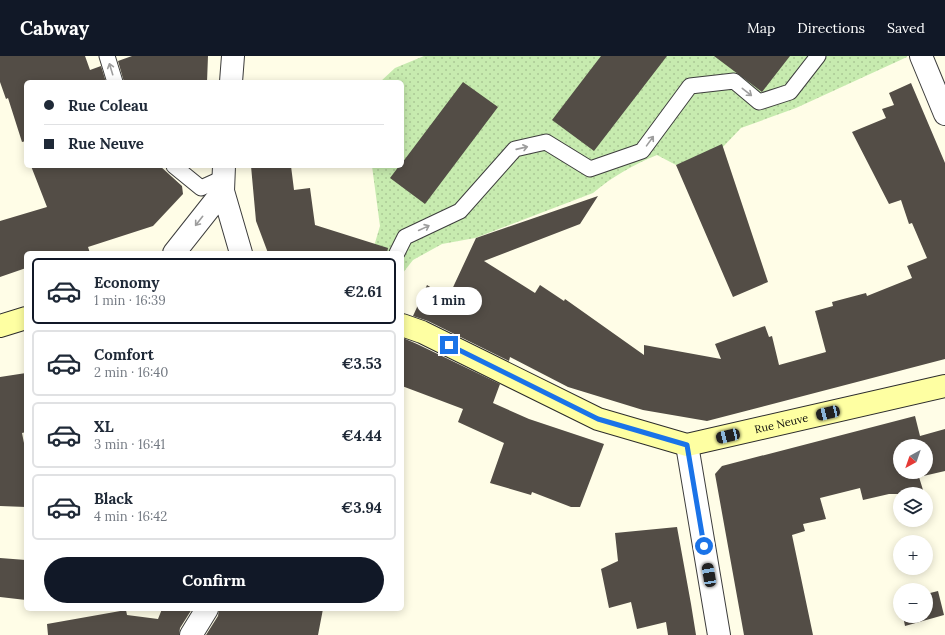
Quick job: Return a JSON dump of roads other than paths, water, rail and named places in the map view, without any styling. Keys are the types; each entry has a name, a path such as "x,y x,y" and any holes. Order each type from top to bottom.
{"street":[{"path":"231,80 233,56"},
{"path":"921,56 945,114"},
{"path":"175,251 223,178"},
{"path":"223,178 241,251"},
{"path":"0,326 24,319"},
{"name":"Rue Neuve","path":"404,326 422,332 598,419 687,445 945,386"},
{"path":"687,445 719,635"},
{"path":"190,635 206,611"}],"lane":[{"path":"106,56 114,80"},
{"path":"398,251 405,237 460,211 515,149 546,142 590,169 642,152 690,86 734,81 759,102 790,92 818,56"},
{"path":"176,168 201,188 223,178"}]}
